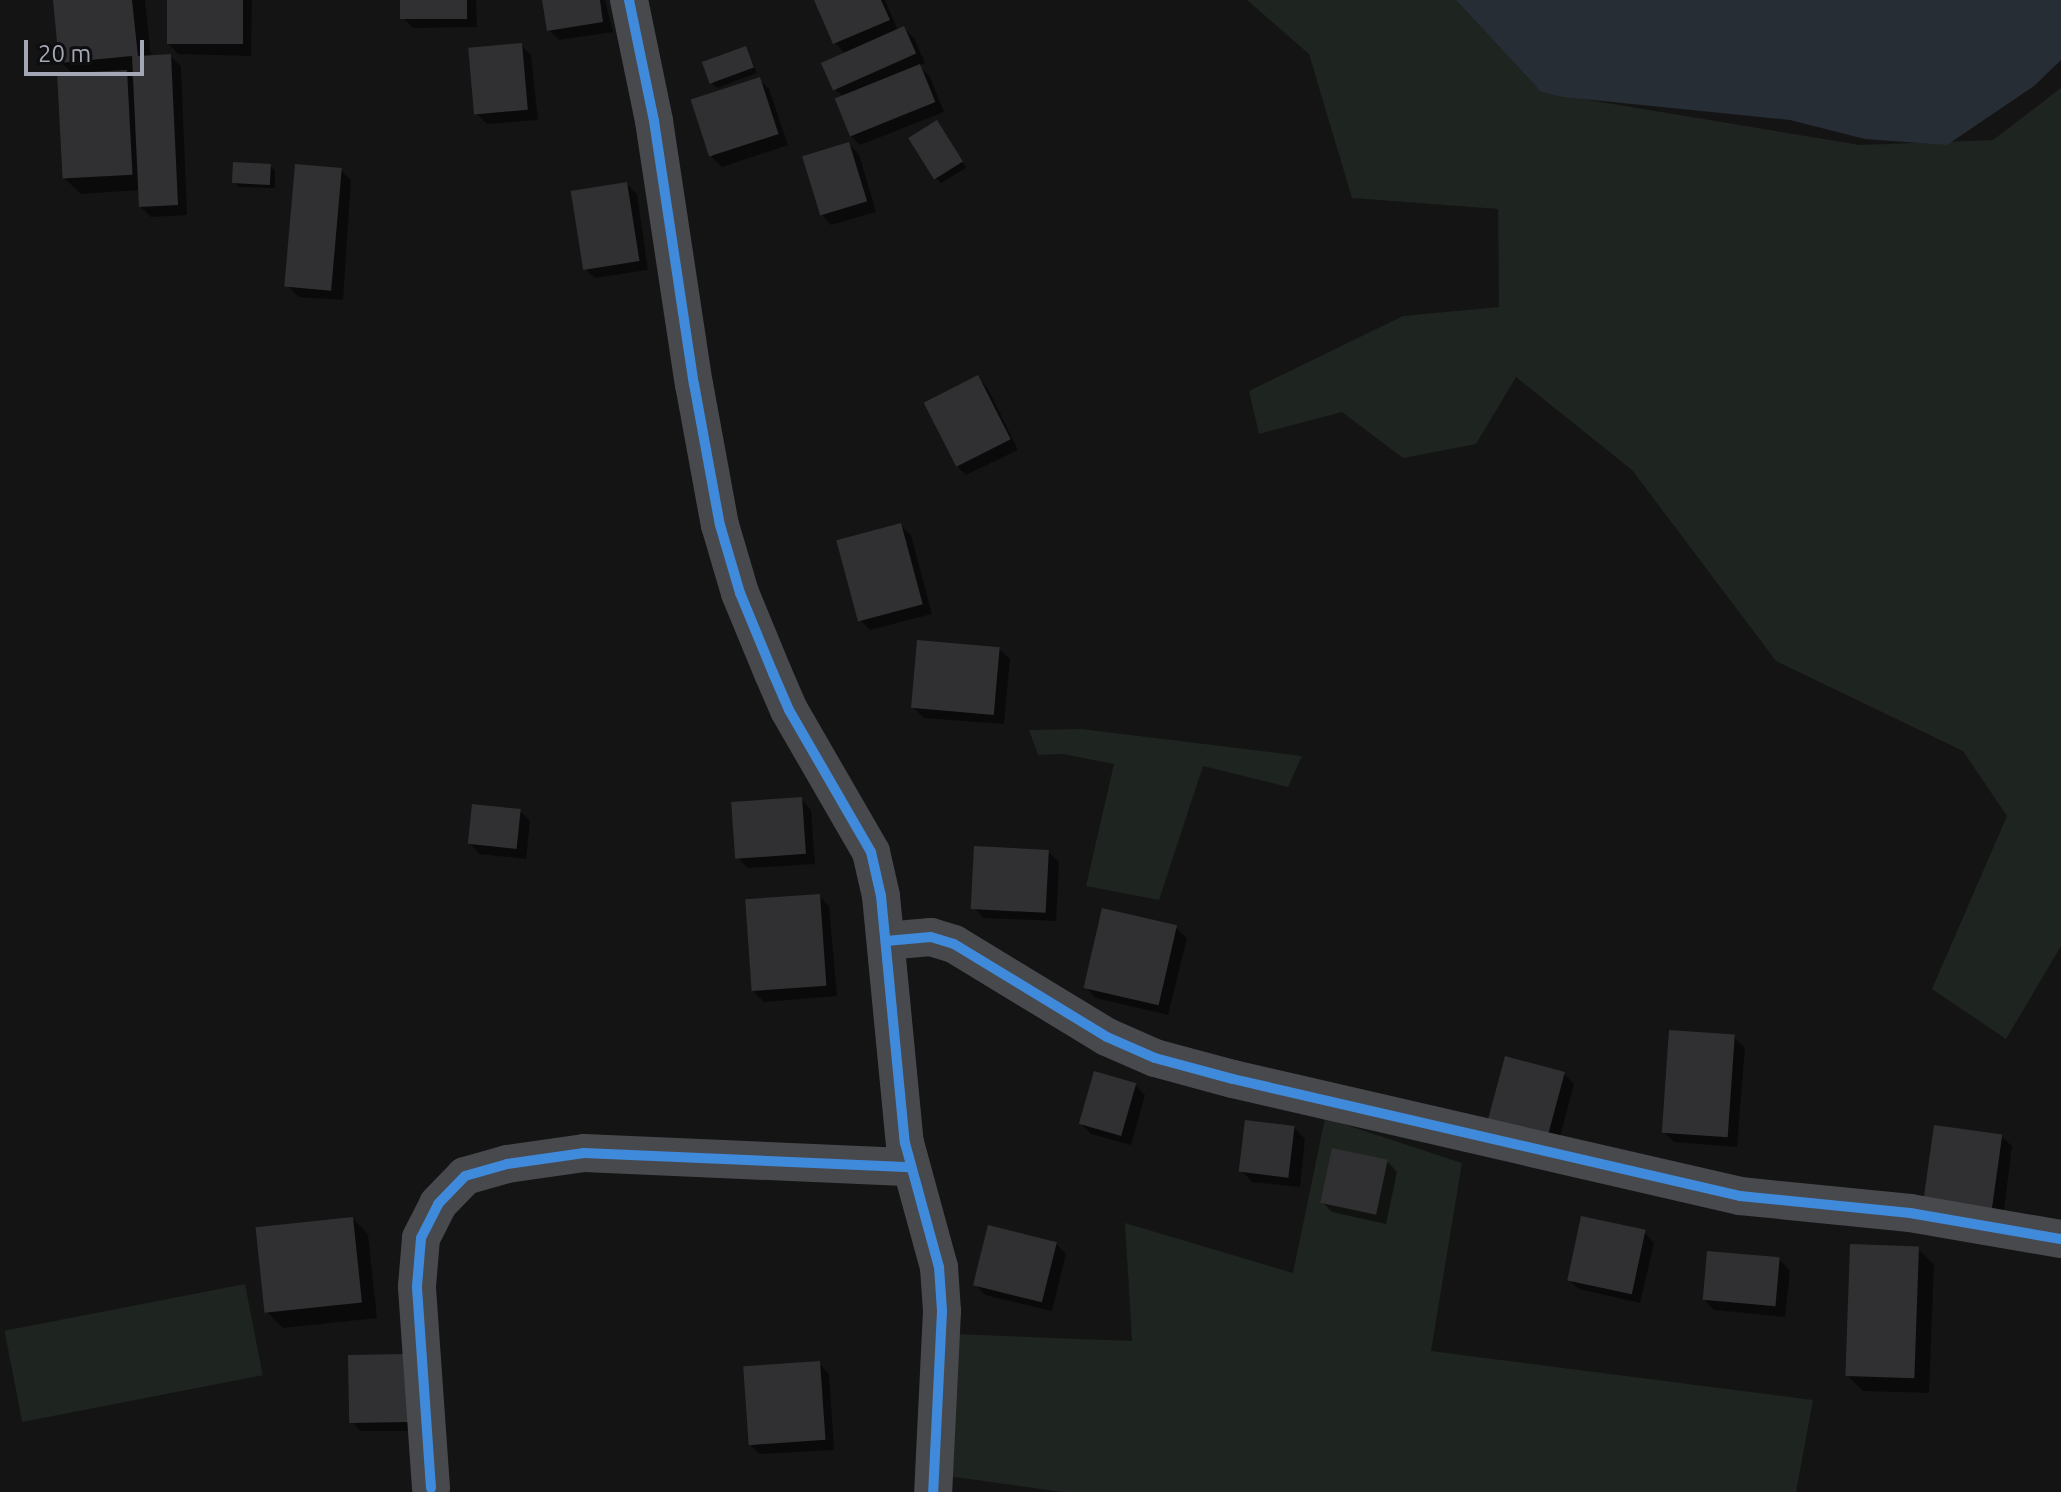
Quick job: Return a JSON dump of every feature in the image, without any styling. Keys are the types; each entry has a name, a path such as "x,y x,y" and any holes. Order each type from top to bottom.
{"street":[{"path":"629,0 654,121 696,398 720,525 740,593 789,710 871,852 886,941 897,1090 911,1167 939,1267 942,1311 933,1492"},
{"path":"886,941 931,937 954,944 1107,1037 1155,1058 1233,1079 1740,1196 1910,1213 2061,1239"},
{"path":"431,1488 417,1286 421,1238 438,1204 465,1176 507,1164 584,1153 911,1167"}],"shaded area":[{"path":"1247,0 1456,0 1541,92 1860,145 1993,140 2061,88 2061,946 2006,1039 1932,989 2007,816 1963,751 1776,661 1632,470 1516,377 1476,444 1403,458 1342,412 1259,434 1249,391 1403,316 1499,307 1498,209 1352,198 1309,54"},
{"path":"1456,0 2061,0 2061,60 2034,86 1947,145 1865,139 1790,120 1563,97 1541,92"},
{"path":"1081,729 1302,756 1288,787 1203,766 1159,900 1086,886 1114,764 1063,754 1038,755 1029,730"},
{"path":"1325,1118 1462,1163 1431,1351 1813,1400 1796,1492 1062,1492 940,1475 952,1334 1132,1341 1125,1223 1293,1273"},
{"path":"245,1284 263,1375 22,1422 5,1331"}],"building":[{"path":"53,0 132,0 138,56 171,54 178,205 139,207 132,56 59,63"},
{"path":"167,0 243,0 243,44 167,44"},
{"path":"400,0 467,0 467,19 400,19"},
{"path":"542,0 600,0 603,22 547,31"},
{"path":"814,0 881,0 890,20 833,44"},
{"path":"904,26 916,53 833,90 821,63"},
{"path":"522,43 528,110 474,114 468,48"},
{"path":"746,46 754,68 710,84 702,62"},
{"path":"920,64 935,102 850,136 835,98"},
{"path":"127,70 132,175 63,179 57,74"},
{"path":"760,77 779,134 709,157 691,100"},
{"path":"937,120 963,162 934,180 908,138"},
{"path":"849,142 867,201 820,216 802,156"},
{"path":"233,162 271,164 270,185 232,183"},
{"path":"295,164 342,168 331,291 284,287"},
{"path":"627,182 640,261 583,270 571,191"},
{"path":"978,375 1011,439 956,467 924,403"},
{"path":"901,523 923,604 858,621 836,540"},
{"path":"917,640 1000,647 994,715 911,708"},
{"path":"802,797 806,854 735,859 731,802"},
{"path":"472,804 521,809 517,849 468,844"},
{"path":"974,846 1049,850 1046,913 971,909"},
{"path":"820,894 826,986 752,991 745,899"},
{"path":"1102,908 1177,925 1159,1005 1084,988"},
{"path":"1669,1030 1735,1035 1728,1137 1662,1133"},
{"path":"1505,1056 1565,1072 1547,1139 1487,1123"},
{"path":"1094,1071 1136,1083 1121,1136 1079,1124"},
{"path":"1245,1120 1295,1126 1288,1178 1239,1172"},
{"path":"1934,1125 2002,1135 1990,1219 1922,1209"},
{"path":"1332,1148 1388,1160 1376,1215 1320,1203"},
{"path":"1581,1216 1646,1230 1632,1294 1567,1281"},
{"path":"353,1217 362,1303 265,1313 256,1227"},
{"path":"988,1225 1057,1242 1042,1302 973,1285"},
{"path":"1850,1244 1919,1246 1914,1378 1845,1376"},
{"path":"1707,1251 1780,1257 1775,1306 1703,1300"},
{"path":"409,1354 410,1422 349,1423 348,1355"},
{"path":"820,1361 826,1440 749,1445 743,1366"}],"cycle path":[{"path":"629,0 654,121 694,384 720,525 740,593 789,710 871,852 881,896 905,1143 939,1267 942,1311 933,1492"},
{"path":"886,941 931,937 954,944 1107,1037 1155,1058 1233,1079 1740,1196 1910,1213 2061,1239"},
{"path":"431,1488 417,1286 421,1238 438,1204 465,1176 507,1164 584,1153 911,1167"}]}
